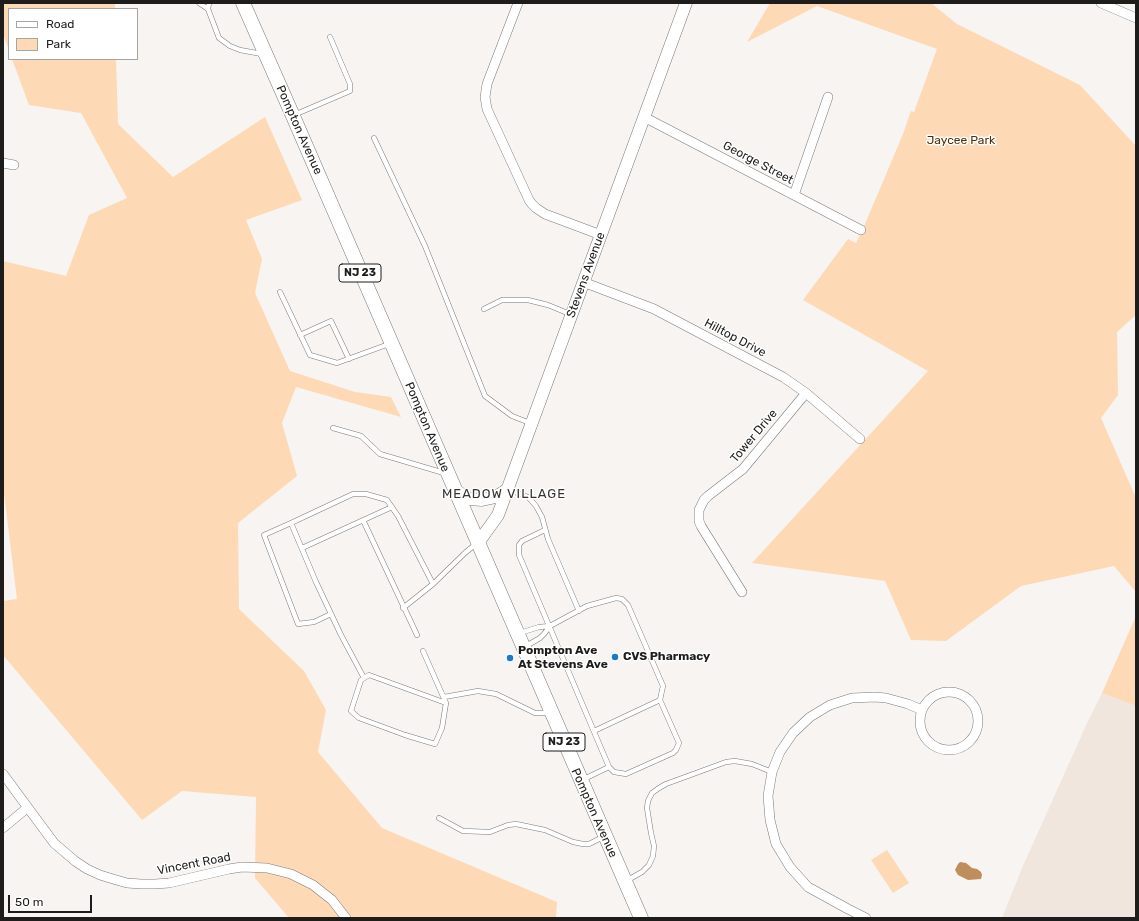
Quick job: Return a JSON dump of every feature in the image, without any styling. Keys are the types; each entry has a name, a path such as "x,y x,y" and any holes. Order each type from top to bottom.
{"main road":[{"name":"Pompton Avenue","path":"242,3 293,116 640,918"},
{"name":"Stevens Avenue","path":"478,543 498,516 686,3"},
{"path":"454,489 470,499 482,500 496,497 508,489"}],"street":[{"path":"518,3 487,84 485,97 487,109 532,204 545,214 601,235"},
{"path":"1101,3 1136,18"},
{"path":"794,195 828,97"},
{"name":"George Street","path":"644,117 861,230"},
{"path":"3,163 14,165"},
{"name":"Hilltop Drive","path":"584,282 654,309 783,377 806,393 860,439"},
{"name":"Tower Drive","path":"742,592 701,526 699,510 704,500 708,496 743,469 806,393"},
{"path":"943,692 962,694 970,700 976,708 979,717 975,736 969,743 960,748 951,750 941,749 932,745 925,738 921,729 920,720 922,710 927,702 934,696 943,692"},
{"path":"866,918 848,910 808,887 790,867 776,844 770,820 768,796 772,772 780,752 792,733 810,717 830,705 852,698 875,697 886,698 908,704 922,710"},
{"name":"Vincent Road","path":"3,774 54,843 87,869 113,879 134,883 155,884 169,883 236,868 267,868 291,874 313,885 332,900 346,918"},
{"path":"3,828 28,808"}],"lane":[{"path":"199,3 208,6 219,38 230,46 240,50 266,54"},
{"path":"293,116 350,91 350,84 330,37"},
{"path":"374,138 425,246 485,396 512,416 532,423"},
{"path":"280,292 310,354 337,364 391,343"},
{"path":"484,309 502,300 528,300 548,305 572,314"},
{"path":"300,335 331,320 349,359"},
{"path":"333,428 361,436 380,454 448,474"},
{"path":"508,489 528,496 536,506 542,517 548,539 578,611"},
{"path":"331,614 314,622 298,624 264,535 353,494 366,494 387,500 398,516 433,584"},
{"path":"302,548 392,507"},
{"path":"363,520 417,635"},
{"path":"291,523 331,614 364,678"},
{"path":"517,634 539,627 550,626 587,606 616,598 622,599 628,604 663,686 660,700 679,743 674,753 626,774 614,772 609,767 550,626 519,555 519,545 522,541 545,530"},
{"path":"403,608 433,584 466,552 478,543"},
{"path":"522,647 540,638 550,626"},
{"path":"423,651 446,703 442,728 435,744 359,718 351,711 361,680 369,675 446,703"},
{"path":"444,697 478,690 496,694 535,713 551,713"},
{"path":"594,731 660,700"},
{"path":"625,882 642,872 649,865 653,856 654,846 647,808 648,801 652,793 666,784 726,762 735,761 752,764 772,772"},
{"path":"580,781 609,767"},
{"path":"439,818 463,831 490,832 508,825 516,824 545,830 573,842 583,844 589,844 605,837"}],"shaded area":[{"path":"1102,693 1136,706 1136,918 1002,918 1022,868"},
{"path":"960,862 966,863 972,868 981,872 981,879 968,880 958,875 955,870"}],"green space":[{"path":"3,3 115,3 115,8 8,8 8,47 3,34"},
{"name":"Jaycee Park","path":"770,3 931,3 957,24 1080,85 1136,146 1136,315 1117,332 1118,395 1101,418 1136,498 1136,592 1114,566 1021,586 946,641 911,640 885,581 752,563 928,371 803,300 848,239 856,243 903,134 911,111 914,112 937,49 817,6 747,42"},
{"path":"12,60 116,60 118,124 173,177 265,117 302,200 246,220 262,259 255,293 290,371 355,392 391,397 401,417 296,387 282,423 297,476 238,523 239,609 304,671 326,710 318,752 382,828 557,902 556,918 289,918 255,878 256,797 182,791 142,820 3,655 3,601 17,599 3,485 3,261 66,276 89,215 127,198 81,113 29,105"},
{"path":"1136,616 1136,706 1102,693"},
{"path":"887,850 909,883 893,893 871,860"}],"place":[{"name":"CVS Pharmacy","path":"615,657"},
{"name":"Pompton Ave At Stevens Ave","path":"510,658"}],"district":[{"name":"MEADOW VILLAGE","path":"504,494"}]}
